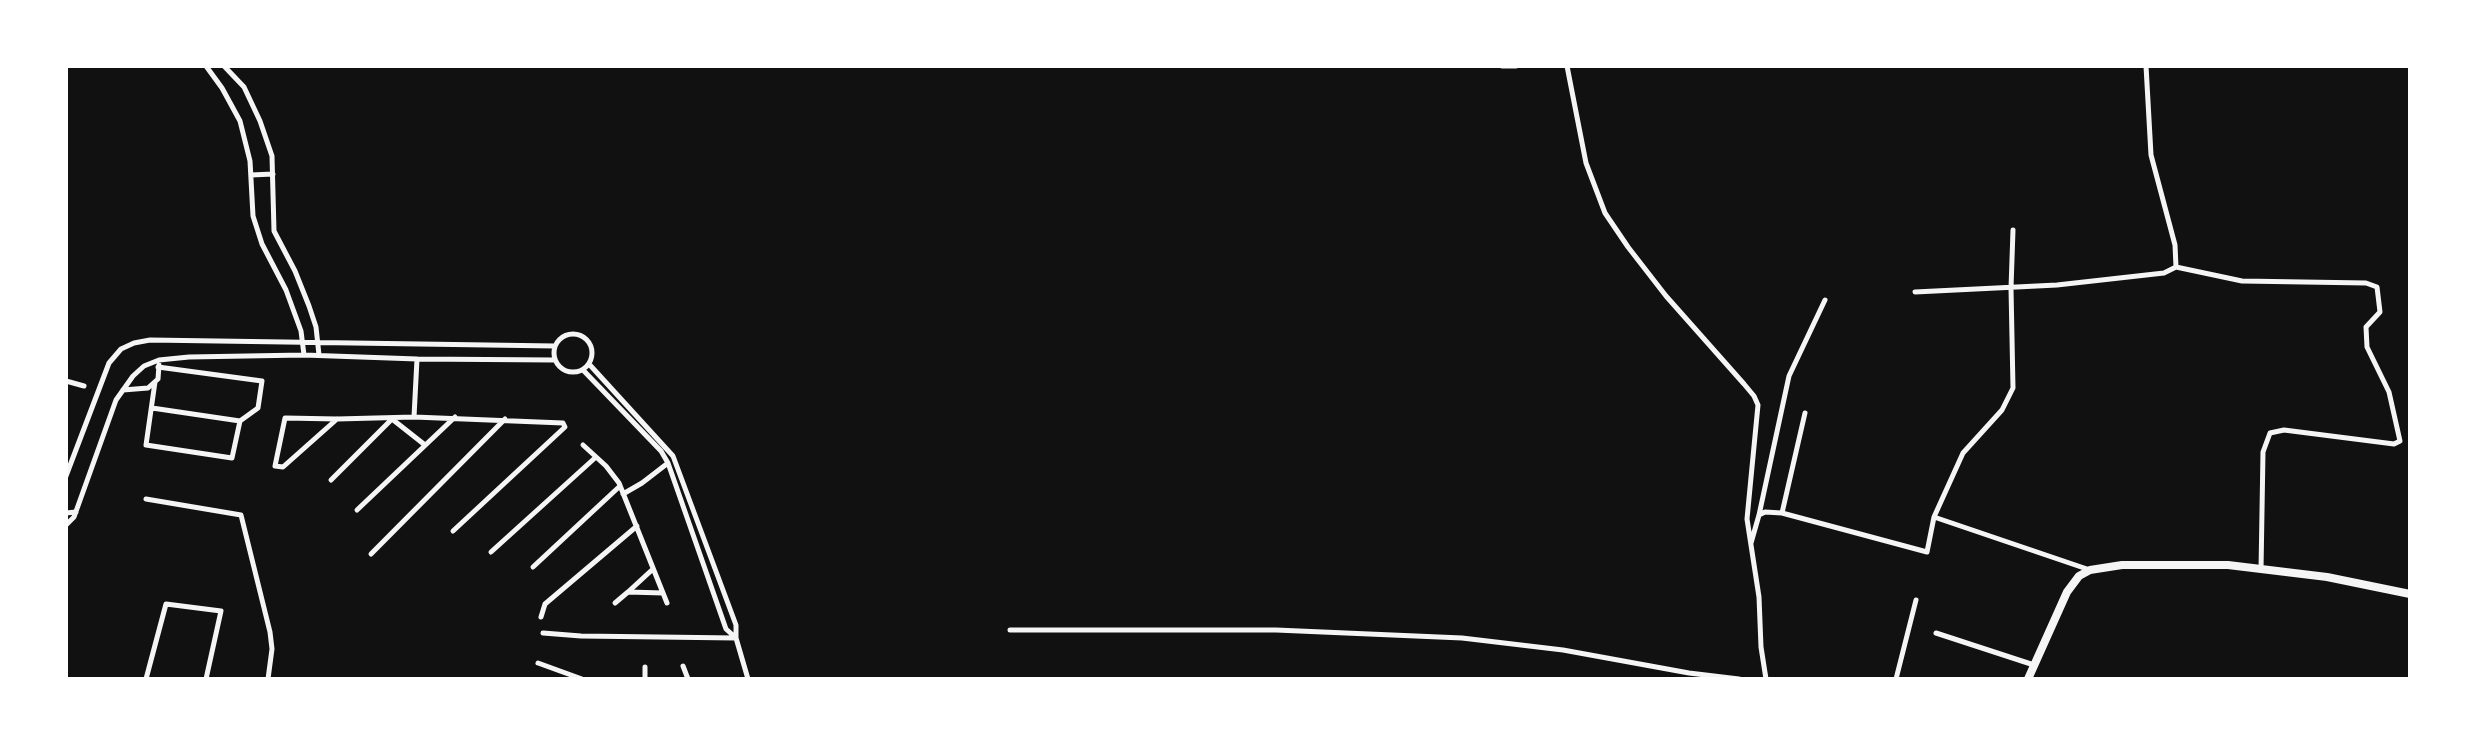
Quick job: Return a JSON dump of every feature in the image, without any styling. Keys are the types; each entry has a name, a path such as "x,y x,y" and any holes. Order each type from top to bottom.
{"main road":[{"path":"2028,679 2067,592 2079,576 2090,570 2122,565 2228,566 2326,577 2410,594"}],"street":[{"path":"206,66 222,88 240,121 250,161 253,216 262,244 286,290 303,343 304,355"},
{"path":"224,66 244,87 260,121 272,156 274,231 295,271 309,306 319,355"},
{"path":"1502,66 1516,66"},
{"path":"1567,66 1586,163 1605,213 1666,296 1744,384 1758,405 1748,508 1750,545 1766,679"},
{"path":"2146,66 2151,155 2175,245 2176,267"},
{"path":"251,176 273,174"},
{"path":"1759,515 1765,512 1782,513 1927,552 1934,517 1963,453 1992,422 2010,397 2013,380 2011,288 2013,230"},
{"path":"1915,292 2011,288 2164,273 2176,267 2242,281 2366,283 2377,287 2380,312 2366,327 2367,347 2389,392 2400,441 2394,444 2284,430 2270,433 2264,452 2261,570"},
{"path":"1750,545 1759,515 1789,375 1825,300"},
{"path":"566,335 581,336 591,346 592,356 589,364 583,370 575,373 565,371 555,360 555,346 566,335"},
{"path":"66,476 109,363 121,349 150,340 555,346"},
{"path":"66,525 76,512 116,400 133,376 144,366 189,357 304,355 555,360"},
{"path":"414,417 417,359"},
{"path":"123,390 148,388 158,379 159,363"},
{"path":"154,382 146,445 232,458 240,422 258,408 262,381 159,363"},
{"path":"589,364 673,456 736,626 736,638 748,679"},
{"path":"583,370 661,451 668,463 726,629 736,638"},
{"path":"67,383 84,386"},
{"path":"152,408 240,422"},
{"path":"1782,513 1805,413"},
{"path":"357,510 455,417"},
{"path":"337,419 283,467 275,466 285,418 455,417 563,423 564,427 453,531"},
{"path":"392,418 425,445"},
{"path":"331,480 392,418"},
{"path":"371,554 505,419"},
{"path":"583,444 615,476 621,486 667,603"},
{"path":"66,455 73,459"},
{"path":"491,552 596,457"},
{"path":"623,494 668,463"},
{"path":"533,567 621,486"},
{"path":"146,499 241,514 249,552 263,597 272,649 268,679"},
{"path":"66,513 76,512"},
{"path":"1934,517 2090,570"},
{"path":"541,617 545,604 637,526"},
{"path":"615,603 653,568"},
{"path":"628,592 663,593"},
{"path":"1896,679 1916,600"},
{"path":"146,679 166,604 221,611 206,679"},
{"path":"1010,630 1276,630 1462,638 1563,650 1689,673 1739,679"},
{"path":"543,633 581,636 736,638"},
{"path":"1936,633 2034,664"},
{"path":"538,663 582,679"},
{"path":"683,666 688,679"},
{"path":"645,667 645,679"}]}
